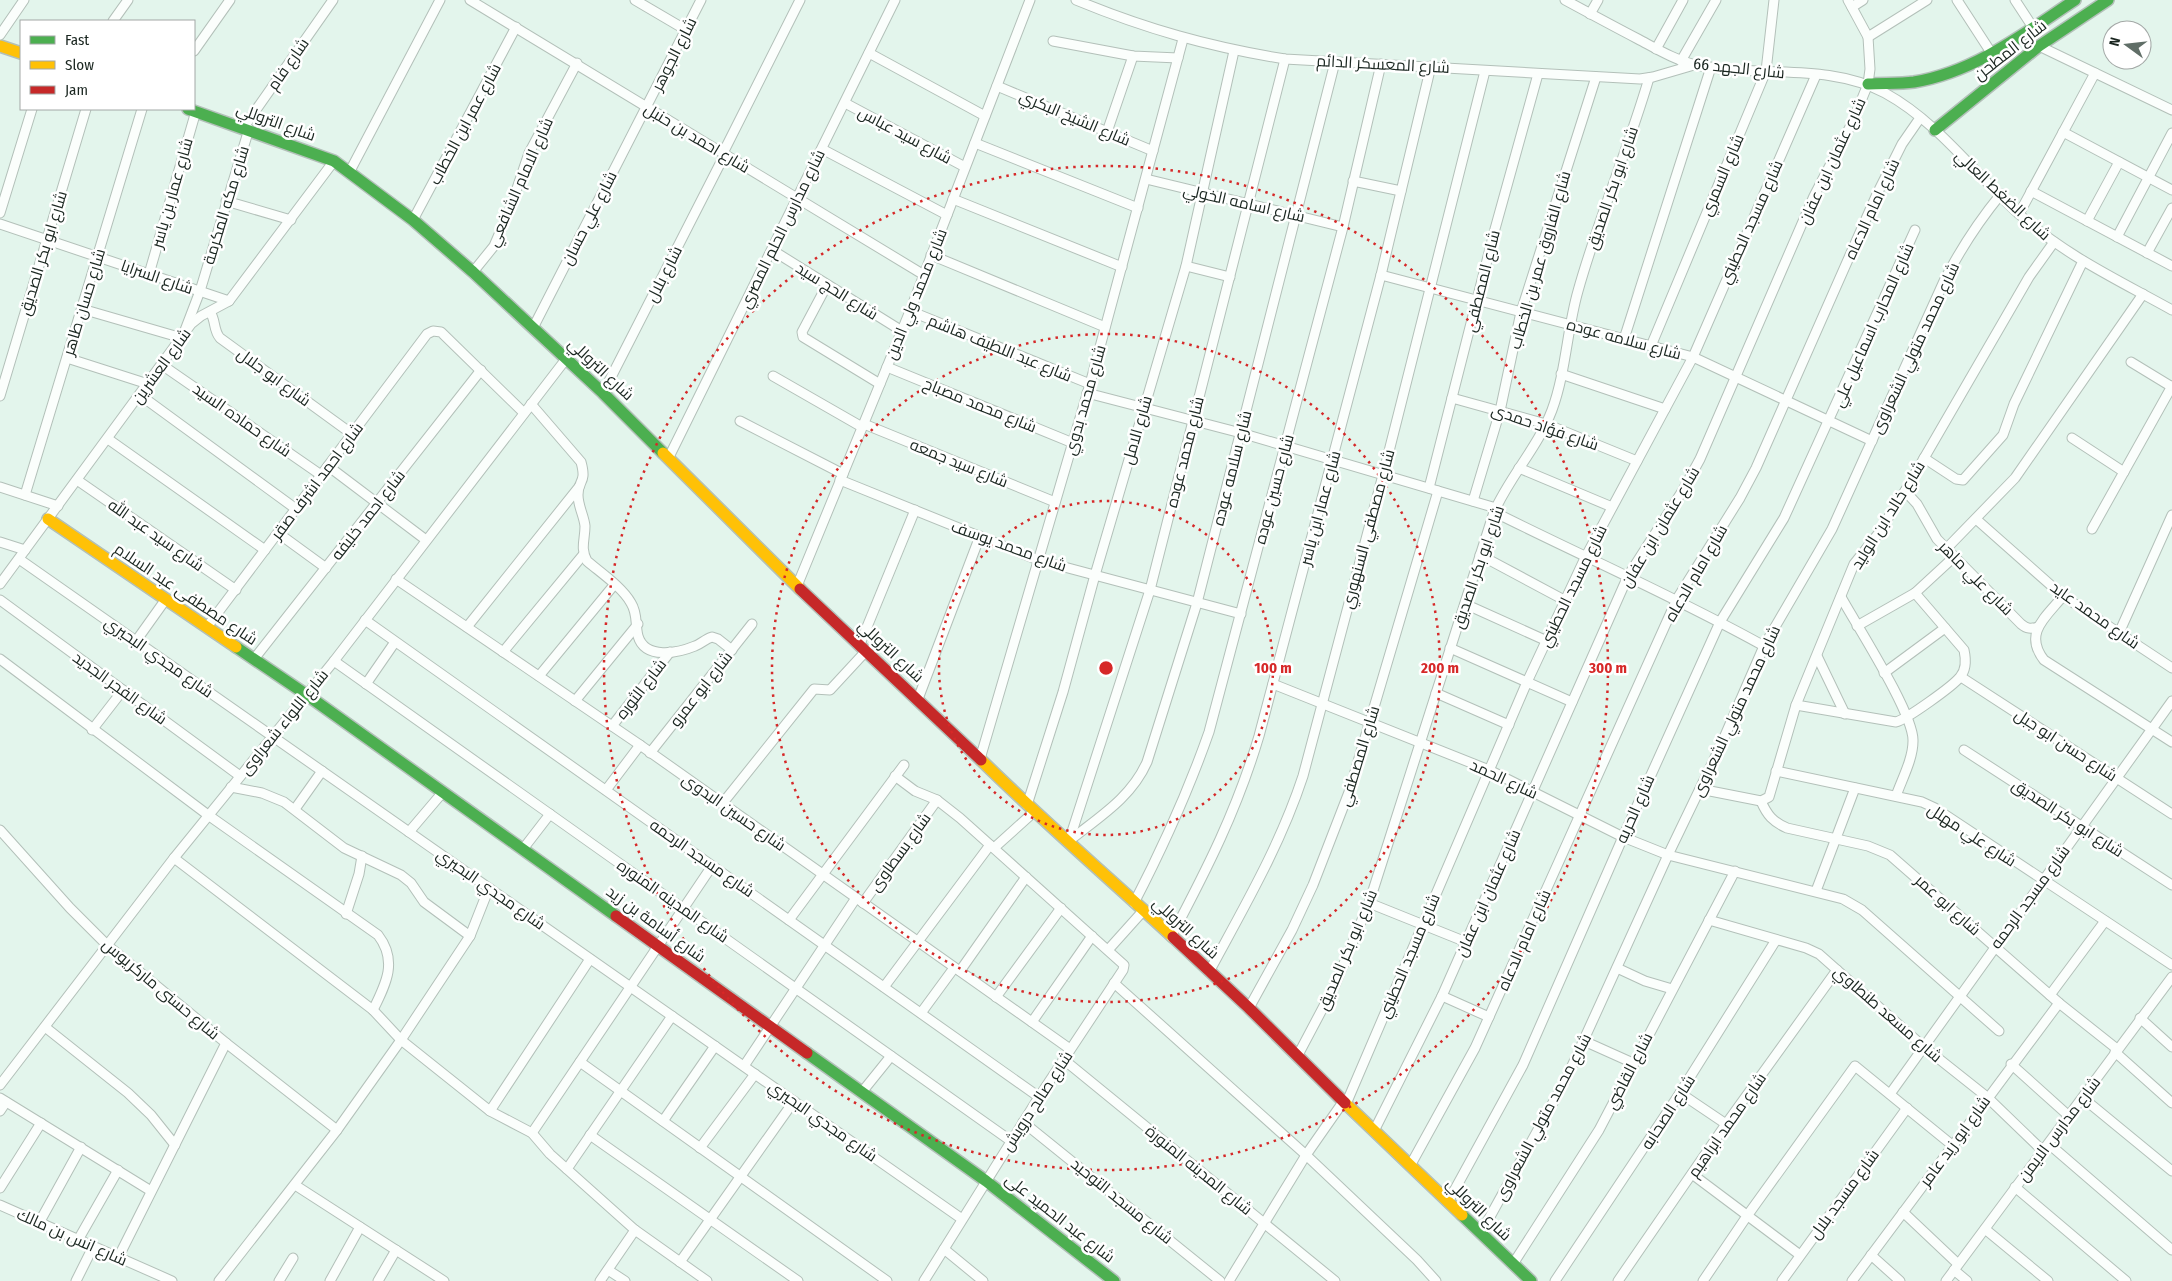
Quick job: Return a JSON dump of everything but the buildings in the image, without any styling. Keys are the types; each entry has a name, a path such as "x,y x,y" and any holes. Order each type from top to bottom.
{"street":[{"path":"0,35 24,0"},
{"path":"114,20 128,0"},
{"path":"195,50 230,0"},
{"name":"شارع فام","path":"246,128 333,0"},
{"path":"350,171 440,0"},
{"name":"شارع احمد بن حنبل","path":"470,0 577,63 646,108 924,275"},
{"path":"635,0 686,30"},
{"name":"شارع الجوهر","path":"646,108 701,0"},
{"name":"شارع بلال","path":"603,393 800,0"},
{"name":"شارع مدارس الحلم المصري","path":"669,457 895,0"},
{"name":"شارع محمد ولي الدين","path":"797,586 910,311 1030,0"},
{"name":"شارع المعسكر الدائم","path":"1076,0 1183,39 1234,51 1285,59 1431,66 1538,74 1649,78 1696,65"},
{"name":"شارع الجهد 66","path":"1565,0 1681,61 1711,67 1816,75 1868,84"},
{"path":"1590,14 1598,0"},
{"path":"1681,61 1716,0"},
{"name":"شارع السمري","path":"1650,346 1766,71 1774,0"},
{"path":"1863,0 1850,3 1868,37 1927,0"},
{"path":"1957,0 1992,54"},
{"path":"2016,0 2037,24 2052,37"},
{"name":"شارع المطحن","path":"1868,84 1914,82 1960,70 1992,54 2075,0"},
{"name":"شارع المطحن","path":"1935,130 2036,49 2108,0"},
{"path":"1656,49 1679,1"},
{"name":"شارع عمر ابن الخطاب","path":"414,220 516,27"},
{"path":"2019,35 2023,44 2095,73 2172,110"},
{"name":"شارع عثمان ابن عفان","path":"1374,1131 1442,996 1628,576 1683,490 1700,459 1738,376 1814,196 1852,123 1868,84 1870,69 1868,37"},
{"name":"شارع محمد بدوي","path":"980,759 1089,389 1183,39"},
{"path":"1053,41 1133,56 1178,58"},
{"path":"0,46 20,53"},
{"name":"شارع الامل","path":"1031,808 1095,575 1186,266 1234,51"},
{"path":"869,52 985,116"},
{"path":"1107,132 1133,56"},
{"name":"شارع محمد عوده","path":"1069,841 1150,590 1285,59"},
{"name":"شارع سلامه عوده","path":"1069,841 1122,800 1141,776 1197,602 1334,62"},
{"name":"شارع الامام الشافعي","path":"473,272 498,237 530,153 577,63"},
{"name":"شارع حسين عوده","path":"1134,903 1165,844 1196,770 1209,732 1343,226 1381,64"},
{"name":"شارع عمار ابن ياسر","path":"1171,937 1208,866 1237,802 1259,736 1380,275 1431,66"},
{"path":"1624,339 1711,67"},
{"name":"شارع مصطفي السنهوري","path":"1209,972 1274,850 1290,814 1303,776 1383,474 1485,70"},
{"path":"2018,214 2095,73"},
{"name":"شارع المصطفي","path":"1249,1008 1292,930 1313,885 1349,792 1433,490 1452,398 1495,229 1538,74"},
{"name":"شارع مسجد الحطيني","path":"1229,1281 1306,1155 1344,1103 1528,682 1586,558 1693,356 1816,75"},
{"name":"شارع الفاروق عمر بن الخطاب","path":"1472,501 1500,411 1521,312 1596,77"},
{"name":"شارع ابو بكر الصديق","path":"1298,1055 1335,985 1369,903 1495,510 1546,424 1553,408 1569,324 1588,257 1632,135 1649,78"},
{"name":"شارع الضغط العالي","path":"1868,84 1887,94 1935,130 2018,214 2054,242 2083,261 2172,310"},
{"name":"شارع الشيخ البكري","path":"997,86 1153,151"},
{"name":"شارع سيد عباس","path":"845,103 965,167"},
{"name":"شارع علي حسان","path":"533,328 646,108"},
{"path":"0,213 32,110"},
{"name":"شارع ابو بكر الصديق","path":"0,396 86,110"},
{"name":"شارع حسان طاهر","path":"25,495 142,110"},
{"name":"شارع التروللي","path":"192,110 334,161 414,220 603,393 797,586 1031,808 1249,1008 1344,1103 1531,1281"},
{"name":"شارع عمار بن ياسر","path":"149,274 192,110"},
{"name":"شارع امام الدعاه","path":"1410,1166 1460,1078 1489,1017 1677,599 1740,498 1756,468 1887,172 1902,144 1920,118"},
{"name":"شارع مكه المكرمة","path":"182,338 200,291 246,128"},
{"path":"2063,132 2172,190"},
{"path":"2117,237 2172,133"},
{"path":"975,143 1138,208"},
{"path":"822,149 947,215"},
{"name":"شارع العشرين","path":"0,584 191,324 229,301 334,161"},
{"path":"2087,221 2119,162"},
{"name":"شارع اسامه الخولي","path":"1146,179 1343,226"},
{"path":"1354,181 1401,191"},
{"path":"2031,191 2172,266"},
{"name":"شارع محمد متولي الشعراوى","path":"1481,1233 1547,1117 1584,1041 1764,646 1823,545 1956,258 1979,221 2000,194"},
{"path":"953,199 1122,267"},
{"path":"226,201 291,220"},
{"path":"2147,253 2172,208"},
{"name":"شارع السرايا","path":"0,224 229,301"},
{"name":"شارع المحارب اسماعيل علي","path":"1830,420 1915,230"},
{"name":"شارع خالد ابن الوليد","path":"1761,801 1769,797 1796,705 1854,564 1878,534 2029,277 2054,242"},
{"name":"شارع الحج سيد","path":"772,250 902,331"},
{"path":"931,255 1106,327"},
{"path":"1924,458 1956,479 1963,480 1996,444 2008,426 2014,404 2083,261"},
{"path":"1186,266 1230,277"},
{"name":"شارع سلامه عوده","path":"1380,275 1693,356 1872,441"},
{"path":"827,285 802,332 803,337 880,384"},
{"path":"1946,549 2015,478 2143,294"},
{"path":"82,309 182,338"},
{"name":"شارع عبد اللطيف هاشم","path":"910,311 1089,389 1144,408 1241,433 1383,474 1472,501 1495,510 1586,558 1677,599 1764,646"},
{"name":"شارع ابو جلال","path":"210,312 215,322 216,334 220,338 352,434"},
{"name":"شارع احمد اشرف صقر","path":"207,627 427,334 434,331 441,332 481,370"},
{"path":"67,358 148,384"},
{"name":"شارع اللواء شعراوى","path":"0,1085 174,858 334,661 566,359"},
{"path":"2092,529 2172,386 2131,362"},
{"name":"شارع حماده السيد","path":"162,365 321,475"},
{"name":"شارع محمد مصباح","path":"887,367 1073,443"},
{"path":"481,370 524,413"},
{"name":"شارع احمد خليفه","path":"254,659 481,370"},
{"path":"1561,374 1665,409"},
{"name":"شارع سيد جمعه","path":"773,376 863,425 1055,502"},
{"path":"140,395 296,509"},
{"name":"شارع فؤاد حمدى","path":"1452,398 1546,424 1637,461"},
{"path":"467,627 583,482 584,474 581,462 531,404"},
{"name":"شارع الحريه","path":"1448,1202 1506,1099 1540,1031 1623,836 1720,622 1784,518 1830,420"},
{"name":"شارع محمد يوسف","path":"740,421 842,477 915,510 1038,560 1241,614"},
{"path":"2072,438 2124,472"},
{"path":"108,439 265,550"},
{"path":"328,466 426,540"},
{"path":"1519,468 1612,507"},
{"name":"شارع سيد عبد الله","path":"77,480 236,590"},
{"path":"0,487 58,506"},
{"path":"579,487 578,500 585,527 583,555 587,561 627,596 638,624 638,637 645,648 657,653 670,652 694,647 712,637 718,639 732,650"},
{"name":"شارع علي ماهر","path":"1904,491 1918,504 1936,539 2021,624 2026,628 2038,627"},
{"path":"722,804 814,689 830,690 863,647 915,510"},
{"path":"2119,633 2172,515"},
{"name":"شارع محمد عايد","path":"1976,519 2063,596 2172,668"},
{"name":"شارع مصطفى عبد السلام","path":"48,520 307,695"},
{"path":"278,533 326,568"},
{"path":"918,699 980,536"},
{"path":"0,542 25,550"},
{"path":"503,652 583,555"},
{"path":"1480,555 1566,601"},
{"path":"1857,626 1915,593 1954,557"},
{"name":"شارع مجدي البحيري","path":"19,559 962,1219"},
{"name":"شارع حسين البدوى","path":"396,578 612,726 1070,1049"},
{"path":"539,676 614,585"},
{"path":"1796,705 1896,722 1908,717 1960,677 1965,668 1964,650 1915,593"},
{"path":"2063,596 2038,627 2034,639 2036,650 2044,660 2172,742"},
{"path":"1840,597 1884,673 1908,717 1912,729 1914,742 1896,796"},
{"path":"136,641 166,599"},
{"name":"شارع الفجر الجديد","path":"0,600 240,776"},
{"path":"1465,604 1547,641"},
{"name":"شارع مسجد الرحمه","path":"365,620 1039,1096"},
{"path":"574,701 638,624"},
{"name":"شارع ابو عمرو","path":"650,753 752,624"},
{"path":"1884,673 1945,628"},
{"path":"366,684 395,642"},
{"path":"1450,648 1572,702"},
{"name":"شارع الثوره","path":"612,726 670,652"},
{"path":"1817,656 1845,714"},
{"path":"0,659 92,730 208,815 378,935 388,952 389,964 385,986 373,1010"},
{"name":"شارع المدينه المنوره","path":"334,661 1011,1141"},
{"name":"شارع حسن ابو جبل","path":"1960,677 2172,814"},
{"name":"شارع الحمد","path":"1273,684 1489,770 1623,836 1668,855 1843,899 1862,910 1999,1031"},
{"path":"92,730 123,690"},
{"path":"1436,693 1509,725"},
{"name":"شارع أسامة بن زيد","path":"307,695 986,1180"},
{"name":"شارع مسجد الرحمه","path":"1890,1094 2172,701"},
{"path":"606,790 640,746"},
{"name":"شارع ابو بكر الصديق","path":"1964,750 2172,885"},
{"path":"789,920 904,765"},
{"path":"294,809 322,771"},
{"name":"شارع علي مهلل","path":"1776,771 1916,800 1935,808 2042,881 2172,965"},
{"path":"895,776 920,794 937,800 1108,950 1143,911"},
{"path":"231,787 275,797 294,809 344,848 400,875 411,883 424,902 470,936"},
{"path":"1816,891 1854,788"},
{"path":"1700,789 1761,801"},
{"path":"409,832 443,792"},
{"name":"شارع بسطاوى","path":"744,1066 825,945 937,800"},
{"name":"شارع ابو عمر","path":"1761,801 1766,813 1775,823 1787,828 1868,846 1890,855 2116,1050"},
{"path":"884,987 992,847 1031,808"},
{"path":"523,849 550,814"},
{"name":"شارع حسنى ماركريوس","path":"0,830 70,908 108,945 226,1043 337,1130"},
{"path":"346,914 359,874 362,856"},
{"path":"174,858 373,1010 401,1040 490,1111 532,1133 545,1149 635,1230 707,1281"},
{"path":"532,1133 712,866"},
{"name":"شارع القاضي","path":"1513,1264 1599,1130 1735,872"},
{"path":"921,1013 957,970 1026,877"},
{"path":"219,1281 337,1130 401,1040 470,936 489,888"},
{"path":"1369,903 1466,942"},
{"path":"996,997 1061,908"},
{"name":"شارع مسعد طنطاوي","path":"1709,920 1812,951 1837,970 1924,1047 2172,1250"},
{"path":"2050,995 2105,921"},
{"path":"1032,1022 1092,936"},
{"name":"شارع الصحابه","path":"1555,1281 1680,1093 1776,940"},
{"name":"شارع صالح درويش","path":"924,1281 1039,1096 1114,983 1124,965 1108,950"},
{"path":"490,1111 590,959"},
{"path":"1617,968 1645,981 1672,989"},
{"name":"شارع محمد ابراهيم","path":"1618,1281 1726,1124 1837,970"},
{"name":"شارع مدارس الايمن","path":"1946,1281 2172,977"},
{"path":"1114,983 1306,1155 1417,1260 1436,1281"},
{"path":"1442,996 1489,1017"},
{"name":"شارع ابو زيد عامر","path":"1852,1281 2059,1002"},
{"path":"567,1169 672,1016"},
{"path":"2140,1018 2172,1047"},
{"path":"45,1027 128,1093 151,1115 175,1145"},
{"path":"1584,1041 1633,1063"},
{"path":"118,1258 226,1043"},
{"path":"663,1121 715,1046"},
{"path":"2116,1050 2172,1103"},
{"path":"862,1092 891,1056"},
{"name":"شارع المدينه المنورة","path":"1064,1060 1335,1281"},
{"path":"580,1062 887,1281"},
{"path":"2012,1064 2070,1116"},
{"path":"1703,1281 1747,1216 1855,1066 1952,1144"},
{"path":"700,1148 755,1074"},
{"path":"1680,1093 1726,1124"},
{"path":"2083,1098 2172,1171"},
{"path":"0,1111 3,1100 152,1191"},
{"path":"680,1262 794,1101"},
{"name":"شارع مسجد بلال","path":"1782,1281 1907,1108"},
{"name":"شارع مسجد التوحيد","path":"1023,1122 1220,1281"},
{"path":"0,1188 41,1123"},
{"path":"590,1135 798,1281"},
{"path":"39,1223 81,1147"},
{"path":"78,1240 118,1170"},
{"path":"1692,1174 1800,1255"},
{"name":"شارع عبد الحميد على","path":"986,1180 1114,1281"},
{"path":"295,1185 444,1281"},
{"path":"2015,1187 2126,1281"},
{"name":"شارع انس بن مالك","path":"0,1205 172,1281"},
{"path":"1903,1212 1967,1281"},
{"path":"330,1281 360,1227"},
{"path":"1985,1228 2048,1281"},
{"path":"600,1281 635,1230"},
{"path":"76,1281 93,1246"},
{"path":"944,1249 983,1281"},
{"path":"378,1281 396,1250"},
{"path":"1871,1255 1900,1281"},
{"path":"280,1281 293,1258"},
{"path":"608,1270 624,1281"}],"traffic: fast":[{"path":"1868,84 1914,82 1958,70 1999,50 2075,0"},
{"path":"1935,130 2039,46 2108,0"},
{"path":"191,110 334,161 413,220 473,272 603,393 663,453"},
{"path":"236,647 307,695 616,916"},
{"path":"807,1053 986,1181 1114,1281"},
{"path":"1462,1215 1531,1281"}],"traffic: slow":[{"path":"0,46 20,53"},
{"path":"663,453 800,589"},
{"path":"48,519 236,647"},
{"path":"981,760 1173,937"},
{"path":"1345,1103 1462,1215"}],"traffic: jam":[{"path":"800,589 981,760"},
{"path":"616,916 807,1053"},
{"path":"1173,937 1249,1008 1345,1103"}]}
